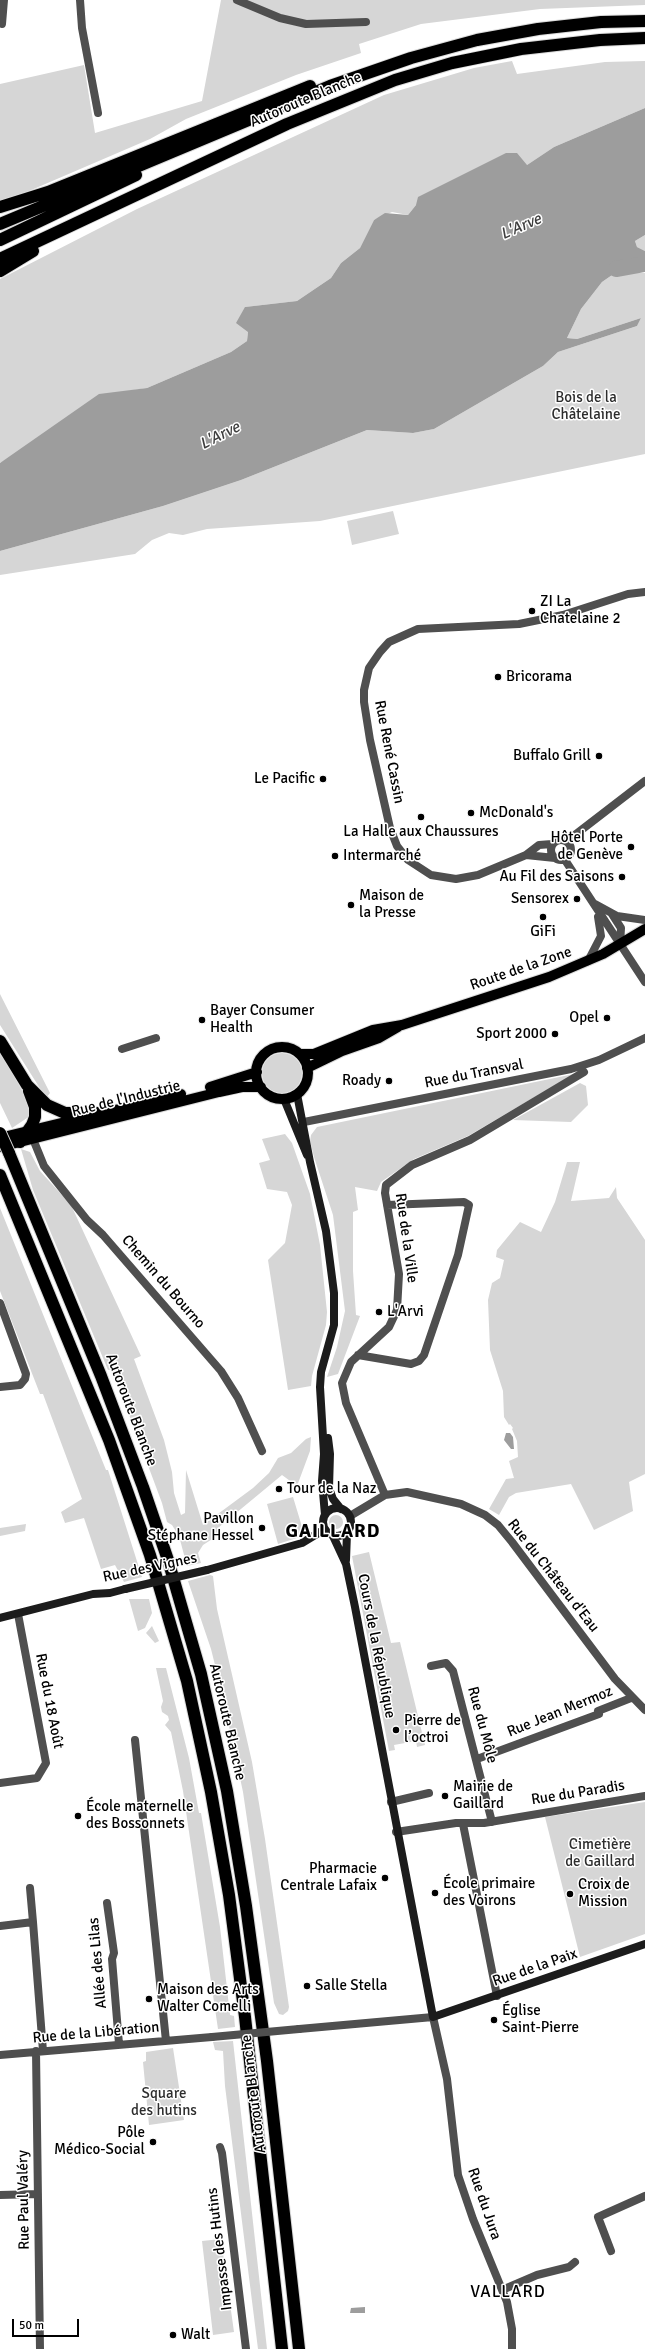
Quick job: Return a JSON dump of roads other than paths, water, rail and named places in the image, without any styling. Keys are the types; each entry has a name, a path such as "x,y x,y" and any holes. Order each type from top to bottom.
{"highway":[{"name":"Autoroute Blanche","path":"0,224 272,110 362,74 411,58 469,42 531,30 588,23 645,21"},
{"name":"Autoroute Blanche","path":"0,259 287,124 395,80 452,63 521,49 586,41 645,38"},
{"path":"0,207 48,192 280,97 344,75 411,58"},
{"path":"0,240 272,110"},
{"path":"0,271 102,210"},
{"path":"0,1041 27,1085 44,1103 58,1111 65,1113 98,1113"},
{"path":"20,1142 31,1135 35,1114 27,1085"},
{"name":"Autoroute Blanche","path":"0,1133 4,1150 95,1361 143,1487 170,1568 203,1682 227,1790 246,1906 265,2046 299,2349"},
{"name":"Autoroute Blanche","path":"0,1175 112,1448 150,1555 187,1681 211,1792 229,1895 245,2017 282,2349"}],"main road":[{"name":"Route de la Zone","path":"300,1054 314,1054 373,1030 402,1025 550,977 588,961 620,945 645,929"},
{"name":"Route de la Zone","path":"307,1068 342,1051 379,1038 402,1025"},
{"path":"287,1048 300,1054 307,1068 306,1083 297,1094 284,1099 272,1097 261,1087 257,1072 261,1058 271,1050 287,1048"},
{"name":"Rue de l'Industrie","path":"31,1135 98,1113 217,1085 257,1072"},
{"name":"Rue de l'Industrie","path":"0,1138 31,1135 242,1087 261,1087"},
{"path":"4,1150 20,1142"}],"street":[{"path":"2,24 4,0"},
{"path":"80,0 82,28 98,113"},
{"path":"237,0 280,18 306,24 366,22"},
{"name":"Rue René Cassin","path":"645,592 628,594 564,615 519,624 418,628 389,642 380,652 369,668 364,690 366,716 390,828 402,854 414,865 427,873 452,879 478,876 526,855 539,846 552,844 558,840 567,841 645,781"},
{"path":"567,841 572,851 565,860 645,982"},
{"path":"552,844 551,852 555,858"},
{"name":"Rue René Cassin","path":"526,855 565,860"},
{"path":"593,903 612,914 628,919 645,920"},
{"path":"588,961 601,936 602,928 593,903"},
{"path":"612,914 621,928 620,945"},
{"path":"122,1050 156,1038"},
{"name":"Rue du Transval","path":"304,1122 571,1069 599,1060 645,1038"},
{"name":"Rue de la Ville","path":"385,1495 342,1391 344,1374 358,1355 388,1327 398,1304 399,1274 384,1190 386,1185 412,1165 470,1140 584,1072"},
{"path":"297,1094 304,1122 310,1162 326,1231 334,1311 332,1337 320,1379 324,1457 322,1481 325,1515 323,1520 325,1529 333,1536 342,1536 347,1532 351,1525 350,1516 341,1509 333,1498 330,1488 330,1451 322,1408"},
{"path":"284,1099 310,1162"},
{"name":"Chemin du Bourno","path":"31,1135 44,1166 87,1220 98,1230 229,1382 262,1451"},
{"path":"358,1355 411,1364 419,1360 424,1355 458,1255 469,1205 464,1202 387,1205"},
{"path":"0,1303 26,1374 25,1379 20,1385 0,1387"},
{"name":"Rue du Château d'Eau","path":"350,1516 385,1495 400,1492 415,1493 470,1507 492,1520 514,1546 631,1698 645,1710"},
{"path":"325,1515 332,1509 341,1509"},
{"name":"Rue des Vignes","path":"0,1618 93,1594 110,1593 207,1570 302,1543 325,1529"},
{"name":"Cours de la République","path":"347,1532 346,1564 392,1802 396,1832 433,2017"},
{"name":"Cours de la République","path":"333,1536 346,1564"},
{"name":"Rue du 18 Août","path":"0,1783 33,1779 40,1776 46,1763 18,1614"},
{"name":"Rue du Môle","path":"431,1666 444,1663 452,1669 492,1822"},
{"name":"Rue Jean Mermoz","path":"476,1759 599,1714 598,1711 631,1698"},
{"path":"135,1740 166,2041"},
{"path":"392,1802 429,1793"},
{"name":"Rue du Paradis","path":"492,1822 645,1796"},
{"path":"396,1832 445,1824 492,1822"},
{"path":"463,1824 497,1996"},
{"name":"Rue Paul Valéry","path":"30,1888 39,2051 38,2194 40,2349"},
{"name":"Allée des Lilas","path":"107,1903 114,1953 112,1959 119,2044"},
{"path":"0,1926 33,1922"},
{"name":"Rue de la Paix","path":"433,2017 645,1944"},
{"name":"Rue de la Libération","path":"0,2054 433,2017"},
{"name":"Rue du Jura","path":"433,2017 447,2079 458,2176 473,2219 502,2290 512,2329 512,2349"},
{"name":"Impasse des Hutins","path":"220,2147 222,2153 246,2349"},
{"path":"0,2195 38,2194"},
{"path":"611,2251 598,2217 645,2196"},
{"path":"502,2290 537,2275 569,2267 575,2262"}],"water":[{"path":"645,108 645,235 635,241 637,247 645,251 645,258 631,272 615,273 602,282 581,309 567,338 577,339 641,318 637,326 558,352 543,366 434,429 413,433 367,430 241,480 163,506 0,551 0,463 99,394 147,388 231,352 247,341 248,332 236,323 245,307 297,301 331,278 341,263 360,248 374,220 385,213 408,215 416,205 418,197 506,153 517,153 527,165 554,147"},
{"path":"506,1433 510,1433 513,1437 514,1449 511,1449 504,1440"},
{"path":"365,2307 365,2313 350,2313 351,2308"}],"waterway":[{"name":"L'Arve","path":"616,269 645,264"}],"place":[{"name":"ZI La Chatelaine 2","path":"532,611"},
{"name":"Bricorama","path":"498,677"},
{"name":"Buffalo Grill","path":"599,756"},
{"name":"Le Pacific","path":"323,779"},
{"name":"McDonald's","path":"471,813"},
{"name":"La Halle aux Chaussures","path":"421,817"},
{"name":"Hôtel Porte de Genève","path":"631,847"},
{"name":"Intermarché","path":"335,856"},
{"name":"Au Fil des Saisons","path":"622,877"},
{"name":"Sensorex","path":"577,899"},
{"name":"Maison de la Presse","path":"351,905"},
{"name":"GiFi","path":"543,917"},
{"name":"Opel","path":"607,1018"},
{"name":"Bayer Consumer Health","path":"202,1020"},
{"name":"Sport 2000","path":"555,1034"},
{"name":"Roady","path":"389,1081"},
{"name":"L'Arvi","path":"379,1312"},
{"name":"Tour de la Naz","path":"279,1489"},
{"name":"Pavillon Stéphane Hessel","path":"262,1528"},
{"name":"Pierre de l’octroi","path":"396,1730"},
{"name":"Mairie de Gaillard","path":"445,1796"},
{"name":"École maternelle des Bossonnets","path":"78,1816"},
{"name":"Pharmacie Centrale Lafaix","path":"385,1878"},
{"name":"École primaire des Voirons","path":"435,1893"},
{"name":"Croix de Mission","path":"570,1894"},
{"name":"Salle Stella","path":"307,1986"},
{"name":"Maison des Arts Walter Comelli","path":"149,1999"},
{"name":"Église Saint-Pierre","path":"494,2020"},
{"name":"Pôle Médico-Social","path":"153,2142"},
{"name":"Walt","path":"173,2335"}],"district":[{"name":"GAILLARD","path":"333,1532"},
{"name":"VALLARD","path":"508,2293"}],"park label":[{"name":"Bois de la Châtelaine","path":"586,406"},
{"name":"Cimetière de Gaillard","path":"600,1854"},
{"name":"Square des hutins","path":"164,2102"}]}
